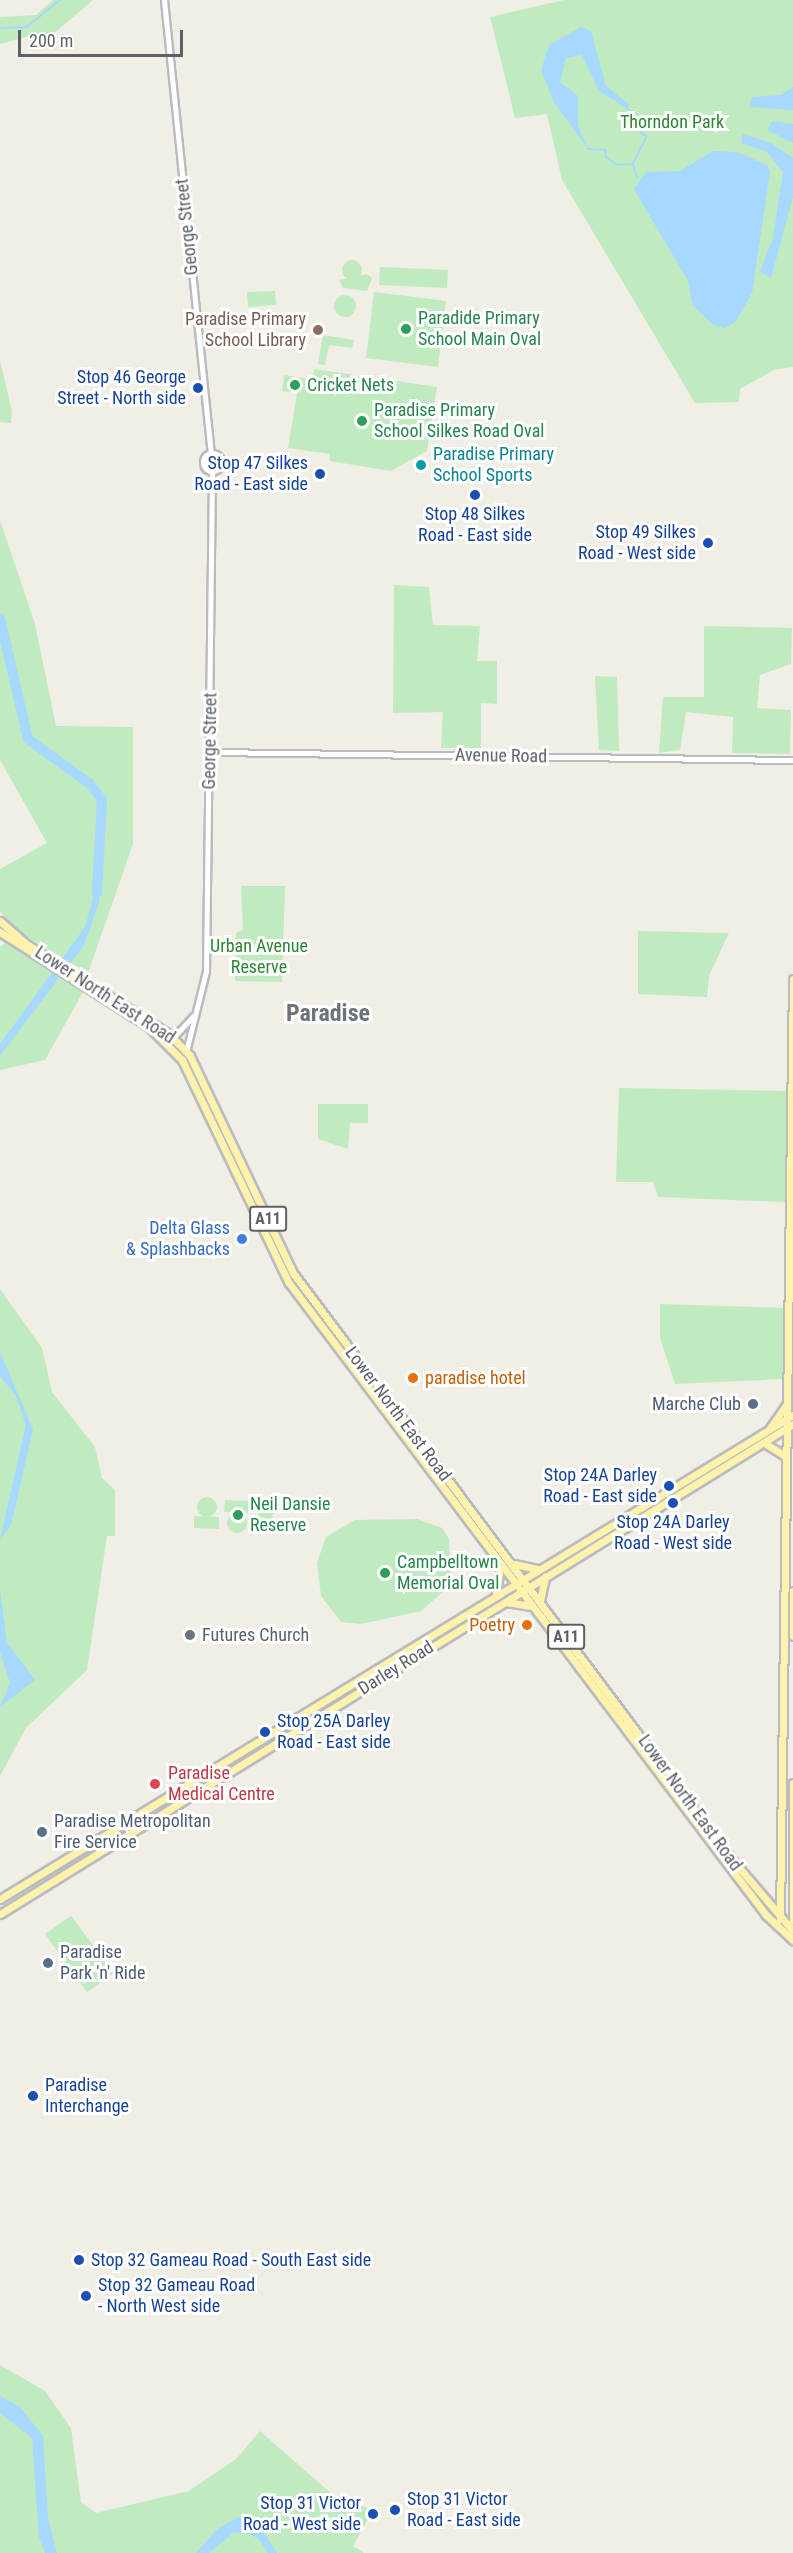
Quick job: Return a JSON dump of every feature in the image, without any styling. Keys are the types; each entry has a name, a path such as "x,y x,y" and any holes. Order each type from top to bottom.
{"main road":[{"name":"Lower North East Road","path":"0,921 41,957"},
{"name":"Lower North East Road","path":"0,932 74,977 186,1052 208,1085 301,1284 778,1922 793,1931"},
{"path":"778,1922 786,1461 790,1422 787,1402 791,1264 793,979"},
{"name":"Lower North East Road","path":"171,1040 196,1078 286,1278 534,1610 793,1940"},
{"path":"286,1278 301,1284"},
{"path":"768,1431 787,1402"},
{"name":"Darley Road","path":"0,1899 540,1568 768,1431 790,1422"},
{"name":"Darley Road","path":"0,1914 500,1603 764,1444 790,1422"},
{"path":"764,1444 780,1448 786,1461"},
{"path":"509,1561 521,1568 540,1568"},
{"path":"491,1598 502,1581 498,1562"},
{"path":"542,1604 540,1586 549,1574"},
{"path":"793,1592 793,1636"},
{"path":"500,1603 518,1602 534,1610"},
{"path":"793,1783 790,1899 793,1921"},
{"path":"778,1922 790,1899"}],"street":[{"name":"George Street","path":"164,0 211,454"},
{"path":"211,454 221,464 212,471 203,464 211,454"},
{"name":"George Street","path":"186,1052 206,971 212,471"},
{"name":"Avenue Road","path":"210,752 793,760"},
{"name":"George Street","path":"171,1040 196,1009"}],"green space":[{"path":"53,0 93,0 46,40 38,42 33,35 0,44 0,17 36,15"},
{"name":"Thorndon Park","path":"564,0 793,0 793,367 774,370 740,389 739,402 695,403 562,180 547,114 515,118 490,17"},
{"path":"352,260 359,263 362,270 359,277 352,280 345,277 342,270 345,263"},
{"path":"380,267 448,270 447,288 379,285"},
{"path":"367,274 372,278 367,291 343,288 339,280"},
{"path":"275,291 276,305 248,307 247,292"},
{"name":"Paradide Primary School Main Oval","path":"374,292 446,301 438,367 366,358"},
{"path":"345,295 353,298 356,306 353,314 345,317 337,314 334,306 337,298"},
{"path":"323,335 354,340 352,348 329,345 325,365 318,364"},
{"path":"0,361 12,411 11,423 0,422"},
{"name":"Paradise Primary School Silkes Road Oval","path":"314,369 437,387 427,451 391,471 330,461 330,454 288,448 297,393 282,391 284,375 309,379 310,395"},
{"path":"0,520 35,624 56,726 133,727 133,844 88,973 26,936 0,912 0,869 47,843 0,760"},
{"path":"394,585 429,587 433,625 480,626 477,661 497,661 497,704 481,703 481,748 441,748 443,712 393,713"},
{"path":"704,626 792,628 791,664 760,675 757,708 791,710 790,754 732,753 733,717 686,712 680,750 659,753 663,697 704,697"},
{"path":"595,676 617,677 619,751 599,750"},
{"name":"Urban Avenue Reserve","path":"241,886 285,886 282,982 235,981 236,933 243,930"},
{"path":"638,931 729,933 709,976 707,997 638,994"},
{"path":"5,943 83,992 45,1060 0,1070 0,947"},
{"path":"619,1088 788,1091 786,1202 658,1197 653,1182 616,1182"},
{"path":"318,1104 368,1104 368,1123 350,1123 348,1149 318,1139"},
{"path":"0,1289 42,1348 52,1392 95,1447 102,1478 115,1490 115,1536 107,1536 87,1670 26,1728 0,1776"},
{"path":"660,1304 785,1308 785,1379 675,1384 660,1338"},
{"path":"207,1497 214,1500 217,1507 214,1514 207,1517 200,1514 197,1507 200,1500"},
{"path":"266,1498 273,1501 276,1508 273,1515 266,1518 259,1515 256,1508 259,1501"},
{"path":"225,1500 250,1501 250,1513 224,1512"},
{"path":"237,1513 244,1516 247,1523 244,1530 237,1533 230,1530 227,1523 230,1516"},
{"path":"265,1513 272,1516 275,1523 272,1530 265,1533 258,1530 255,1523 258,1516"},
{"path":"194,1516 219,1517 219,1529 194,1528"},
{"name":"Campbelltown Memorial Oval","path":"417,1519 442,1528 449,1539 451,1585 421,1611 361,1624 341,1622 321,1596 317,1563 326,1537 355,1520"},
{"path":"71,1916 114,1973 87,1992 45,1934"},
{"path":"0,2365 45,2391 71,2428 81,2502 96,2513 189,2491 236,2459 260,2431 334,2496 373,2510 353,2546 364,2553 0,2553"}],"water":[{"path":"581,27 591,31 606,86 630,105 626,108 599,91 582,55 566,58 560,82 578,96 578,126 588,149 554,102 541,70 549,45"},
{"path":"793,87 793,110 749,107 752,97 781,95"},
{"path":"772,121 793,124 793,143 767,130"},
{"path":"743,134 771,143 793,158 793,197 771,278 760,271 773,238 783,172 767,152 741,143"},
{"path":"713,151 738,152 767,165 770,172 752,293 736,321 725,328 713,325 692,305 688,281 634,189 646,172 680,171"},
{"path":"98,880 99,903 84,945 0,1056 0,1044 85,927"},
{"path":"0,1352 33,1429 11,1525 0,1540 26,1425 16,1396 0,1376"},
{"path":"0,1590 7,1642 35,1680 0,1707 10,1683 0,1652"},
{"path":"0,2396 20,2407 43,2436 48,2517 57,2553 45,2553 39,2537 32,2438 0,2413"},
{"path":"238,2517 261,2528 277,2553 268,2553 258,2538 244,2532 233,2533 209,2553 196,2553 216,2530"}],"waterway":[{"path":"0,28 27,27 60,0"},
{"path":"627,108 644,121 640,131 647,137 633,164 638,178"},
{"path":"588,149 606,150 606,157 618,165 631,164"},
{"path":"0,618 28,739 90,784 102,800 97,893"}],"place":[{"name":"Paradide Primary School Main Oval","path":"406,329"},
{"name":"Paradise Primary School Library","path":"318,330"},
{"name":"Cricket Nets","path":"295,385"},
{"name":"Stop 46 George Street - North side","path":"198,388"},
{"name":"Paradise Primary School Silkes Road Oval","path":"362,421"},
{"name":"Paradise Primary School Sports","path":"421,465"},
{"name":"Stop 47 Silkes Road - East side","path":"320,474"},
{"name":"Stop 48 Silkes Road - East side","path":"475,495"},
{"name":"Stop 49 Silkes Road - West side","path":"708,543"},
{"name":"Delta Glass & Splashbacks","path":"242,1239"},
{"name":"paradise hotel","path":"413,1378"},
{"name":"Marche Club","path":"753,1404"},
{"name":"Stop 24A Darley Road - East side","path":"669,1486"},
{"name":"Stop 24A Darley Road - West side","path":"673,1503"},
{"name":"Neil Dansie Reserve","path":"238,1515"},
{"name":"Campbelltown Memorial Oval","path":"385,1573"},
{"name":"Poetry","path":"527,1625"},
{"name":"Futures Church","path":"190,1635"},
{"name":"Stop 25A Darley Road - East side","path":"265,1732"},
{"name":"Paradise Medical Centre","path":"155,1784"},
{"name":"Paradise Metropolitan Fire Service","path":"42,1832"},
{"name":"Paradise Park 'n' Ride","path":"48,1963"},
{"name":"Paradise Interchange","path":"33,2096"},
{"name":"Stop 32 Gameau Road - South East side","path":"79,2260"},
{"name":"Stop 32 Gameau Road - North West side","path":"86,2296"},
{"name":"Stop 31 Victor Road - East side","path":"395,2510"},
{"name":"Stop 31 Victor Road - West side","path":"373,2514"}],"district":[{"name":"Paradise","path":"328,1014"}]}
